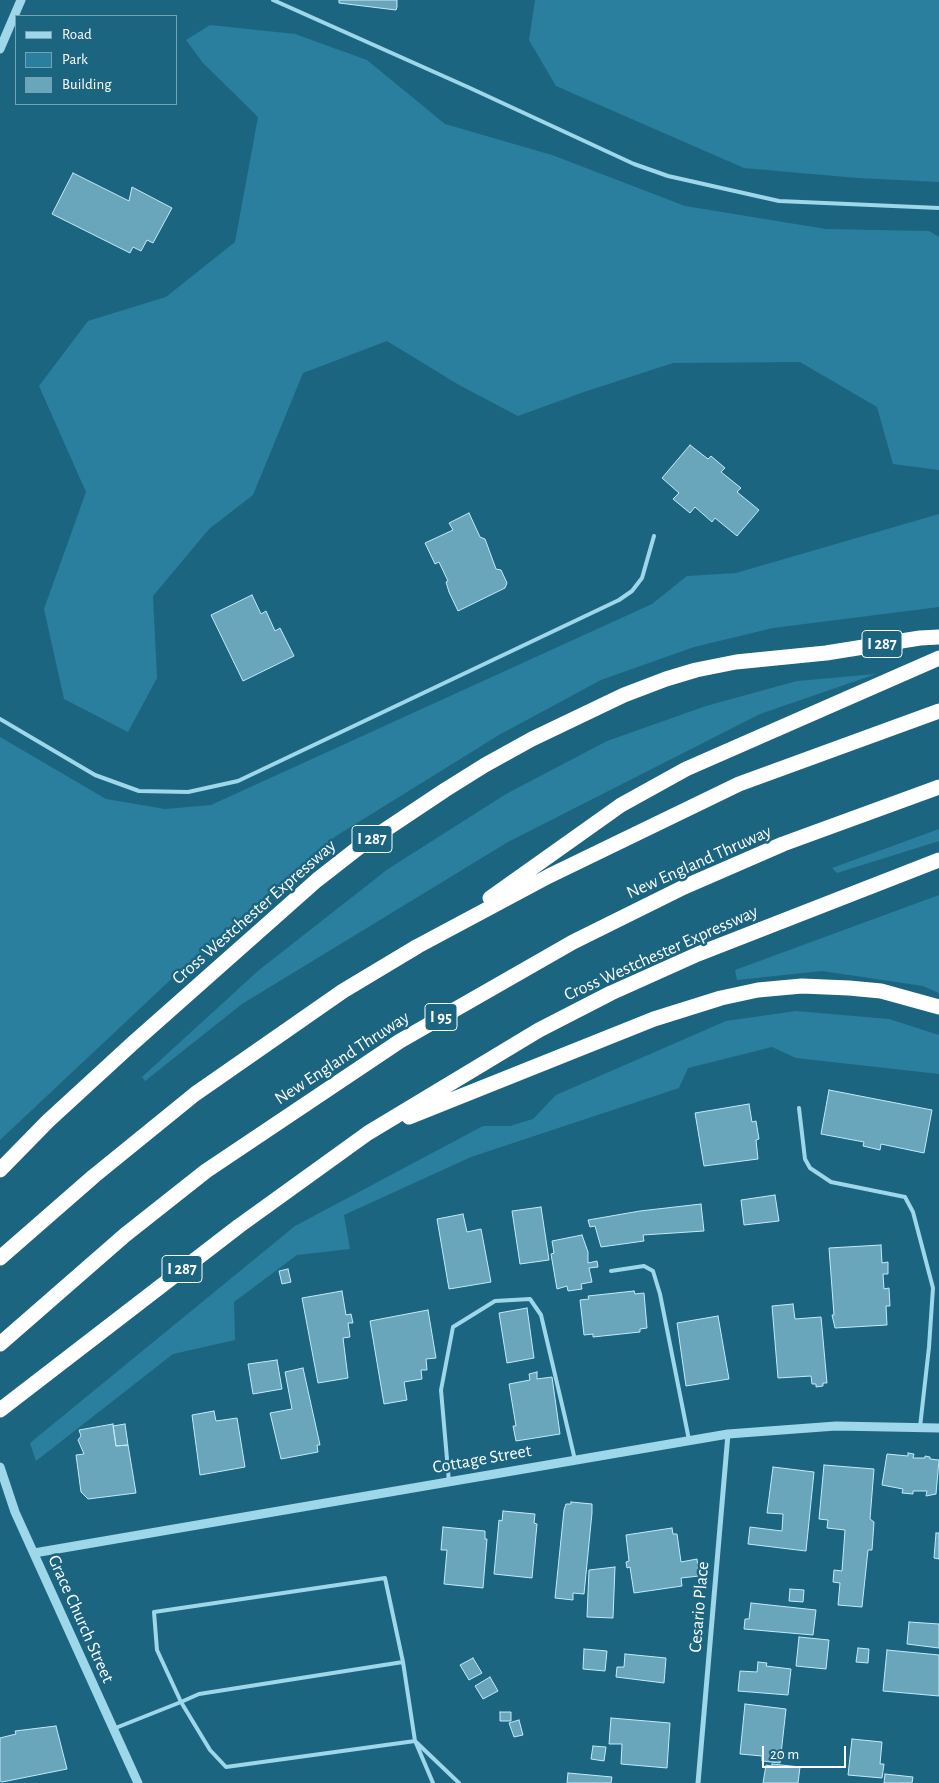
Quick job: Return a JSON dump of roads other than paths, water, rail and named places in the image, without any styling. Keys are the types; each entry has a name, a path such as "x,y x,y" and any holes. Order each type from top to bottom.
{"highway":[{"name":"Cross Westchester Expressway","path":"0,1170 48,1121 133,1043 317,880 358,848 445,790 573,719 666,679 736,662 826,653 920,638 939,637"},
{"path":"449,929 621,805 686,769 939,658"},
{"path":"0,1258 94,1176 195,1094 343,991 449,929 549,876 739,784 939,711"},
{"name":"New England Thruway","path":"0,1344 125,1235 206,1171 400,1041 573,942 684,887 783,844 939,787"},
{"name":"Cross Westchester Expressway","path":"0,1410 239,1226 368,1133 539,1030 611,993 698,954 939,860"},
{"path":"368,1133 636,1026 721,998 758,990 802,986 849,988 881,992 939,1007"}],"street":[{"path":"0,49 21,0"},
{"name":"Cottage Street","path":"34,1553 728,1434 836,1426 939,1428"},
{"name":"Cesario Place","path":"698,1783 728,1434"},
{"name":"Grace Church Street","path":"0,1467 15,1512 138,1783"}],"lane":[{"path":"273,0 634,164 668,176 779,201 939,208"},
{"path":"0,719 95,775 139,791 188,792 238,781 619,600 632,591 642,578 654,536"},
{"path":"799,1108 805,1159 810,1168 831,1182 905,1197 913,1212 932,1288 929,1347 920,1427"},
{"path":"611,1271 644,1266 652,1271 660,1294 689,1440"},
{"path":"449,1482 441,1390 453,1327 495,1301 530,1299 541,1315 575,1460"},
{"path":"415,1741 226,1767 210,1750 181,1702 157,1650 154,1612 384,1578 403,1662 415,1741 433,1783"},
{"path":"113,1729 199,1694 403,1662"},
{"path":"415,1741 459,1783"}]}
